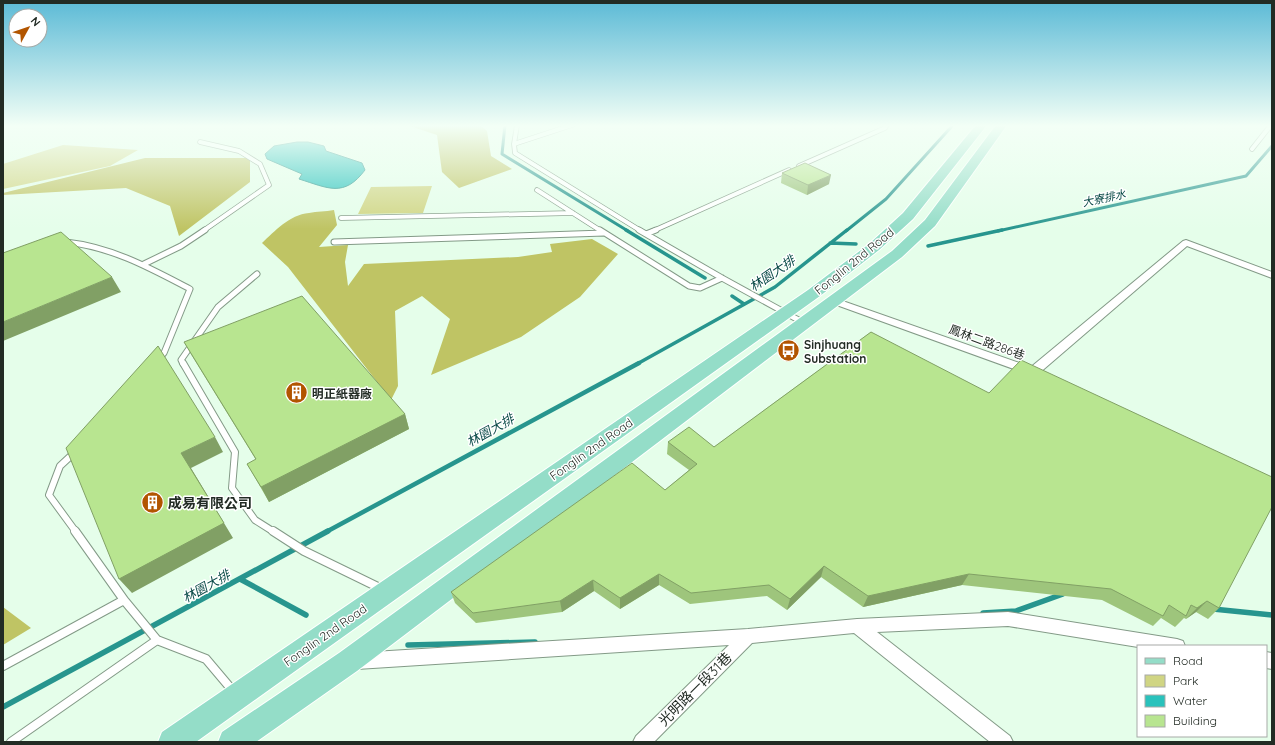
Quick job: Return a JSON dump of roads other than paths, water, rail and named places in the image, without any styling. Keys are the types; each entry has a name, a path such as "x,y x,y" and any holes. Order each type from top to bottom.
{"main road":[{"name":"Fonglin 2nd Road","path":"172,742 387,592 781,311 874,247 908,216 954,160"},
{"name":"Fonglin 2nd Road","path":"232,742 348,662 897,254 930,223 976,160"}],"street":[{"name":"鳳林二路286巷","path":"834,302 1033,372 1186,243 1272,275"},
{"path":"1033,372 1047,379"},
{"path":"348,662 748,636 858,626 1008,619 1171,645"},
{"path":"858,626 1004,742"},
{"name":"光明路一段31巷","path":"642,742 748,636"}],"lane":[{"path":"144,264 181,246 269,185 260,164 253,160"},
{"path":"526,160 646,234 804,324"},
{"path":"646,234 813,160"},
{"path":"537,190 689,286 700,288 722,278"},
{"path":"341,218 573,213"},
{"path":"334,242 604,233"},
{"path":"59,243 80,243 105,248 144,264 190,289 164,353 154,365"},
{"path":"257,274 218,307 181,360 235,452 232,488 255,520 304,551 387,592"},
{"path":"81,446 60,466 49,495 124,600 157,640 206,659 238,696"},
{"path":"3,666 124,600"},
{"path":"11,742 157,640"}],"water":[{"path":"269,160 352,160 362,163 365,170 357,179 343,188 327,187 299,179 302,174"}],"waterway":[{"path":"511,160 628,231"},
{"name":"林園大排","path":"846,231 886,199 922,160"},
{"name":"大寮排水","path":"998,231 1246,176 1260,160"},
{"path":"626,230 705,278"},
{"name":"林園大排","path":"831,243 847,230"},
{"name":"大寮排水","path":"928,246 1002,230"},
{"name":"林園大排","path":"637,364 775,287 831,243"},
{"path":"831,243 856,244"},
{"path":"732,296 744,304"},
{"name":"林園大排","path":"326,532 639,363"},
{"name":"林園大排","path":"3,707 328,531"},
{"path":"240,579 306,615"},
{"path":"983,613 1016,611 1063,594"},
{"path":"1213,609 1272,615"},
{"path":"408,645 535,642"}],"place":[{"name":"Sinjhuang Substation","path":"789,351"},
{"name":"明正紙器廠","path":"296,393"},
{"name":"成易有限公司","path":"153,503"}]}
